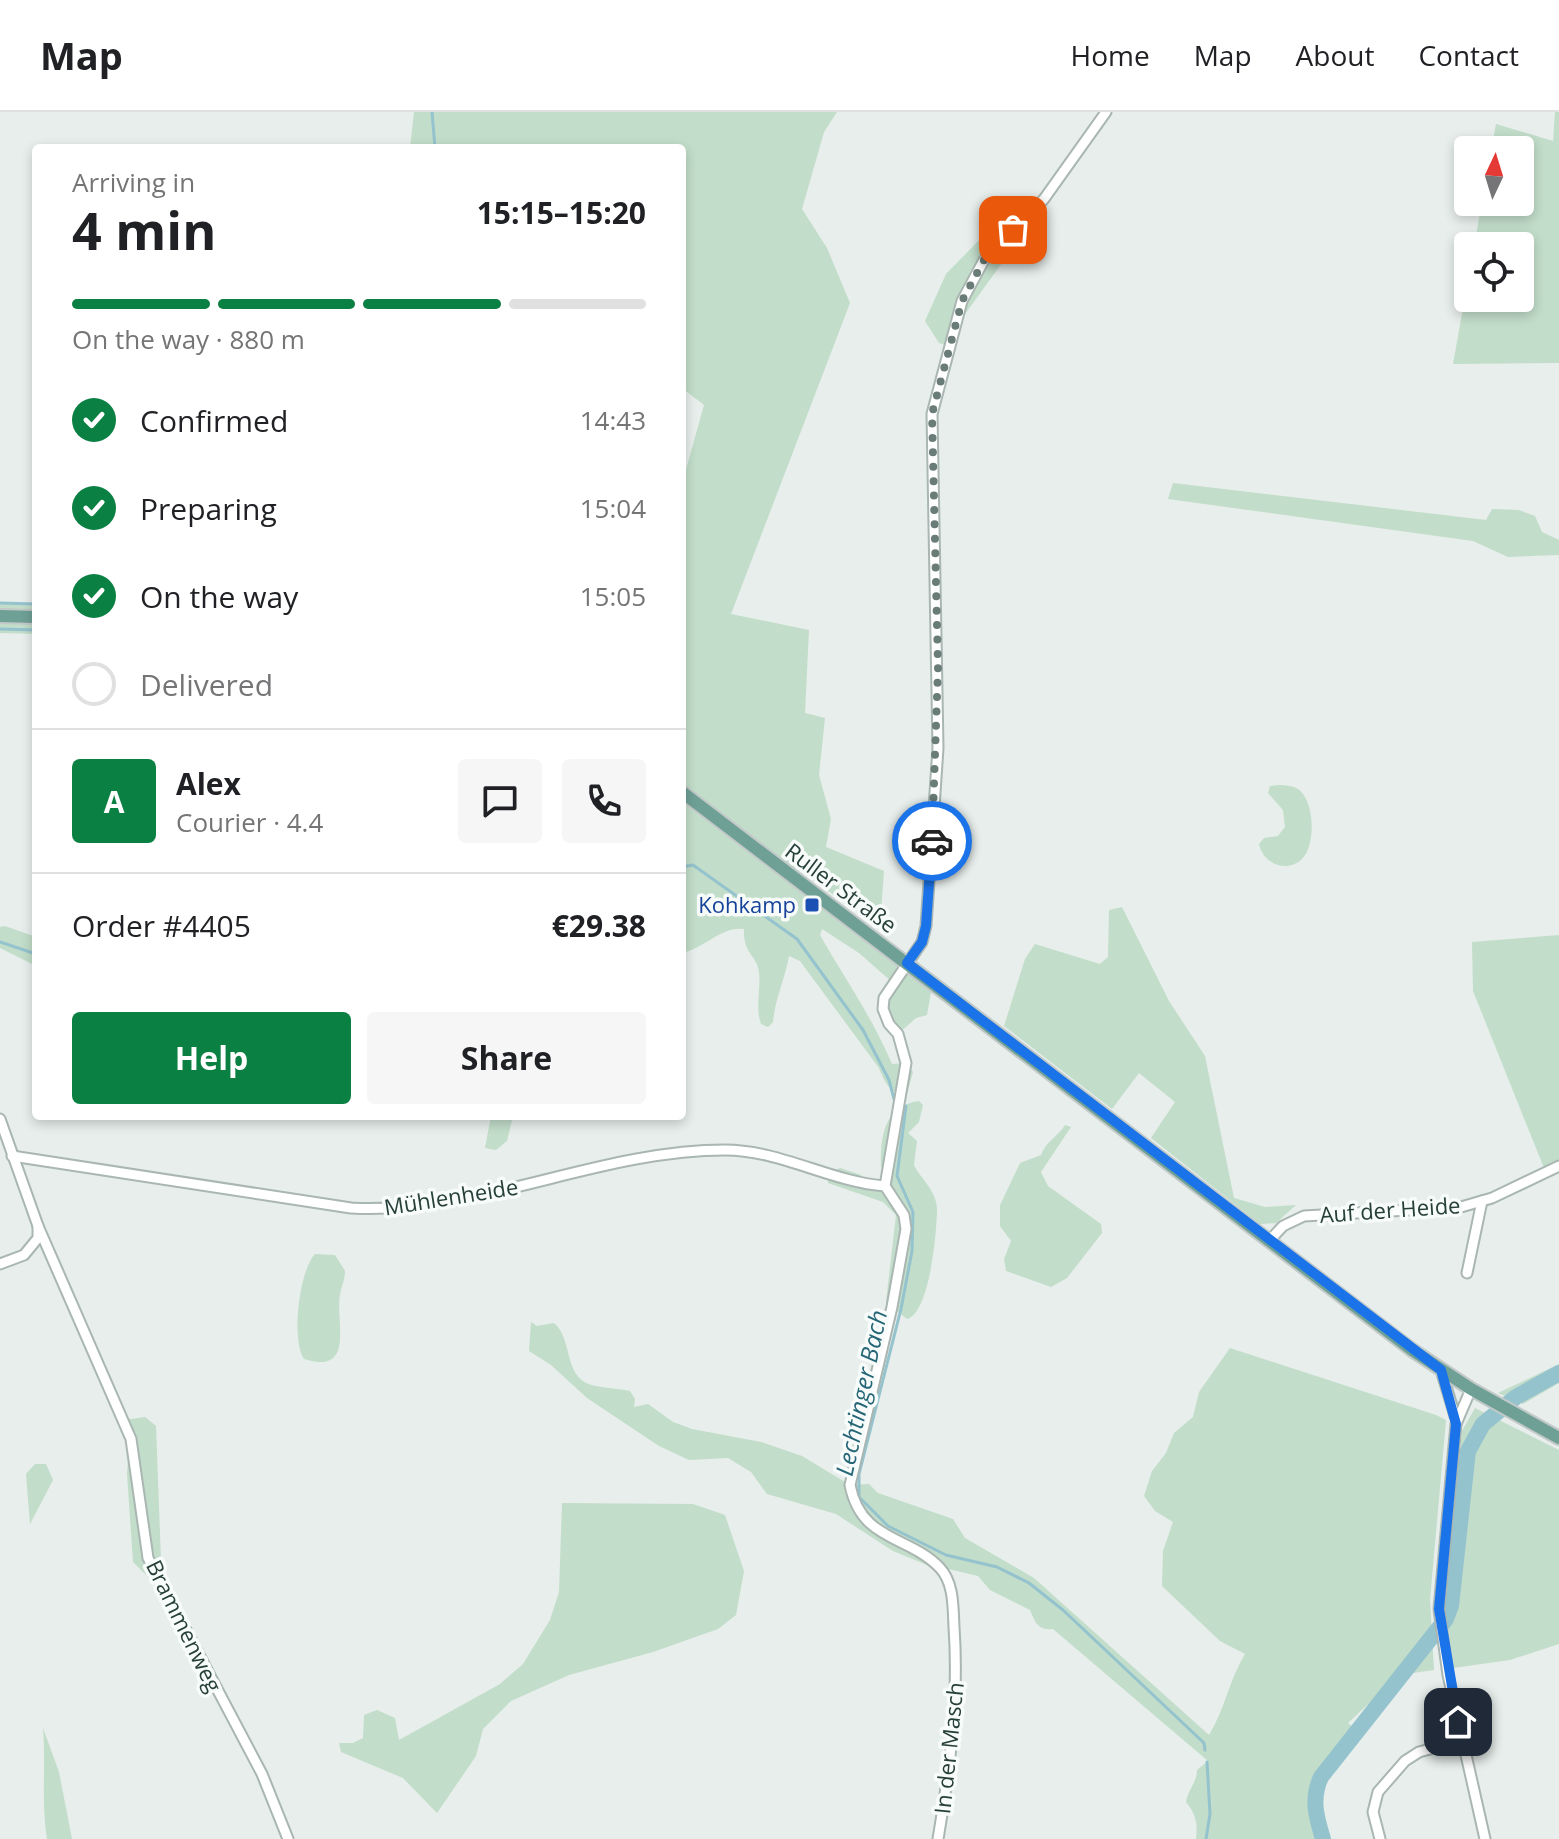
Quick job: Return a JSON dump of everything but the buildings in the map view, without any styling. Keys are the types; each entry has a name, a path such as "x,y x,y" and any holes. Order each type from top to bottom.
{"main road":[{"path":"0,616 32,617"},
{"name":"Ruller Straße","path":"686,795 1441,1370 1559,1438"}],"street":[{"path":"885,1186 906,1063 898,1034 889,1024 883,1009 884,998 922,942 926,926 938,748 932,414 962,301 984,260 1044,199 1106,112"},
{"name":"Brammenweg","path":"0,1119 38,1226 131,1439 148,1558 262,1774 288,1839"},
{"name":"Mühlenheide","path":"12,1156 351,1208 384,1210 437,1204 668,1156 727,1150 800,1164 863,1184 885,1186"},
{"name":"Auf der Heide","path":"1269,1241 1283,1226 1304,1216 1442,1210 1482,1201 1559,1166"},
{"name":"In der Masch","path":"885,1186 904,1215 906,1229 892,1307 850,1485 859,1510 879,1533 939,1567 951,1592 958,1684 952,1757 938,1839"},
{"path":"1467,1273 1482,1201"},
{"path":"0,1264 32,1248 38,1238 38,1226"},
{"path":"1441,1370 1456,1424"},
{"path":"1471,1389 1456,1424 1439,1609 1442,1640 1485,1839"},
{"path":"1380,1839 1373,1812 1378,1792 1405,1761 1419,1752 1463,1740"}],"green space":[{"path":"414,112 837,112 824,132 802,209 827,248 850,303 731,614 809,630 805,713 825,718 819,775 831,819 826,847 884,871 880,926 686,795 686,470 704,405 686,391 686,144 410,144"},
{"path":"1555,112 1559,112 1559,363 1453,364 1462,312 1534,312 1534,232 1477,232 1479,216 1534,216 1534,136 1494,136 1496,124 1553,141"},
{"path":"994,225 1013,230 1015,245 955,328 950,346 939,343 925,321 946,274"},
{"path":"1173,483 1486,520 1492,509 1519,510 1535,516 1542,532 1559,540 1559,555 1508,557 1473,541 1168,499"},
{"path":"0,603 32,604 32,634 0,633"},
{"path":"1270,786 1296,788 1304,795 1312,823 1307,852 1302,859 1289,866 1270,861 1259,844 1264,838 1278,836 1285,827 1283,810 1268,793"},
{"path":"686,805 931,992 927,1015 916,1018 898,1034 883,1009 892,982 859,953 822,929 820,935 867,1014 892,1064 906,1063 913,1072 907,1094 897,1093 889,1087 879,1068 800,961 789,956 773,1022 768,1027 761,1024 759,1017 759,972 748,950 744,929 720,934 686,952"},
{"path":"1122,907 1169,1001 1205,1056 1234,1198 1265,1207 1296,1205 1276,1223 1260,1224 1151,1138 1175,1102 1139,1073 1112,1109 1004,1026 1025,959 1035,944 1100,964 1108,957 1109,910"},
{"path":"0,927 32,936 32,964 0,948"},
{"path":"1559,935 1559,1161 1544,1168 1473,991 1472,942"},
{"path":"919,1101 923,1105 919,1122 908,1133 917,1141 914,1165 934,1196 937,1219 927,1287 915,1313 907,1319 886,1302 896,1215 883,1202 828,1183 828,1173 840,1168 861,1175 863,1184 885,1186 888,1172 881,1167 881,1156 886,1125 898,1109"},
{"path":"490,1120 512,1120 507,1141 496,1150 485,1148"},
{"path":"1065,1125 1071,1127 1041,1172 1048,1186 1101,1224 1102,1233 1067,1278 1051,1287 1006,1271 1004,1259 1011,1241 1000,1226 1000,1205 1020,1163 1041,1155"},
{"path":"315,1254 335,1255 345,1271 339,1306 340,1343 331,1360 320,1362 304,1359 298,1337 301,1290"},
{"path":"531,1322 537,1326 554,1323 564,1337 579,1378 591,1385 630,1391 635,1399 634,1407 648,1404 673,1422 692,1429 761,1442 802,1456 850,1485 869,1484 878,1493 953,1519 965,1538 1034,1578 1209,1735 1245,1654 1220,1641 1162,1586 1163,1551 1173,1522 1155,1511 1144,1496 1152,1471 1166,1453 1174,1433 1193,1417 1199,1392 1230,1348 1436,1415 1446,1420 1430,1600 1434,1670 1399,1675 1348,1723 1357,1730 1328,1768 1318,1791 1318,1820 1323,1839 1196,1839 1196,1819 1186,1802 1197,1770 1208,1761 1053,1629 1038,1625 1030,1610 990,1590 978,1576 940,1567 951,1592 927,1565 893,1551 836,1514 767,1494 751,1472 728,1458 689,1460 659,1446 587,1398 551,1365 529,1351"},
{"path":"1559,1364 1559,1383 1523,1404 1498,1393"},
{"path":"1475,1408 1559,1450 1559,1644 1510,1660 1453,1668 1445,1595 1462,1431"},
{"path":"145,1417 156,1426 161,1560 168,1591 154,1583 133,1562 127,1474 128,1459 134,1450 124,1420"},
{"path":"35,1464 46,1464 53,1480 30,1524 26,1474"},
{"path":"562,1503 693,1504 725,1515 744,1571 736,1615 718,1629 653,1652 569,1675 511,1701 483,1729 476,1756 437,1813 403,1778 341,1752 339,1743 353,1743 363,1738 364,1715 377,1710 395,1718 399,1740 500,1684 523,1664 550,1620 559,1592"},
{"path":"43,1728 59,1772 72,1839 47,1839"}],"waterway":[{"path":"432,112 435,144"},
{"path":"0,603 32,604"},
{"path":"0,629 32,630"},
{"name":"Lechtinger Bach","path":"686,866 693,865 797,939 863,1030 889,1080 894,1099"},
{"name":"Lechtinger Bach","path":"0,942 32,953"},
{"name":"Lechtinger Bach","path":"906,1106 897,1176 913,1212 912,1251 901,1309 859,1474 859,1497 888,1526 946,1555 997,1567 1029,1583 1063,1610 1204,1743 1205,1750"},
{"path":"1323,1839 1316,1808 1321,1777 1446,1619 1451,1606 1468,1451 1483,1424 1516,1397 1559,1373"},
{"name":"Lechtinger Bach","path":"1206,1839 1210,1814 1207,1762"}],"way so far":[{"path":"932,841 938,748 938,668 932,414 962,301 984,260 1013,230"}],"place":[{"name":"Kohkamp","path":"812,905"}],"route":[{"path":"932,841 926,926 922,942 907,963 1441,1370 1452,1399 1456,1424 1439,1609 1444,1654 1458,1722"}]}
